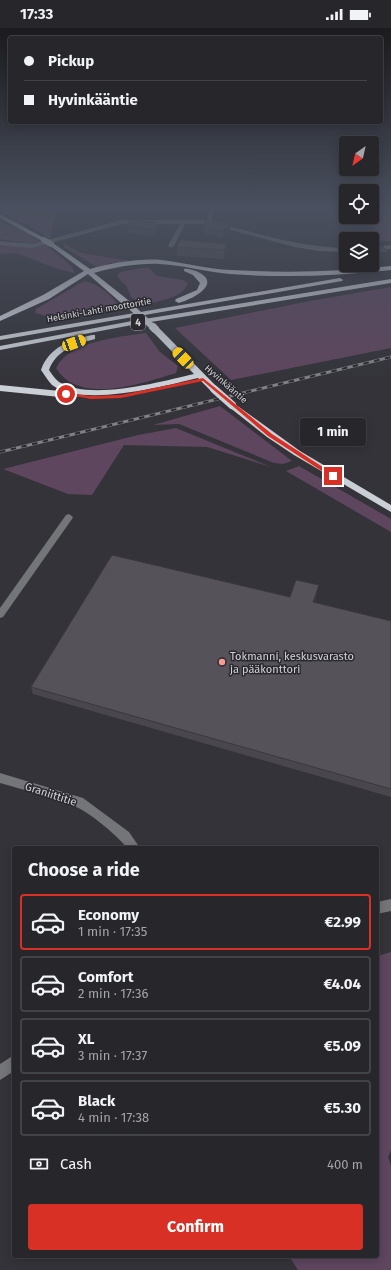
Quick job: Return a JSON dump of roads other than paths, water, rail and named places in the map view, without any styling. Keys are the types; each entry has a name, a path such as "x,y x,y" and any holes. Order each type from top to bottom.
{"highway":[{"path":"72,280 77,276 79,270 75,265"},
{"name":"Hyvinkääntie","path":"79,265 130,306 155,329 214,389 270,435 391,510"},
{"path":"0,319 30,306 72,280 89,272 120,265"},
{"path":"51,328 184,300 201,291 204,284 200,277 191,271 159,265 137,265 107,271 101,274 100,281"},
{"path":"174,265 228,272 279,275 345,273 391,268"},
{"name":"Helsinki-Lahti moottoritie","path":"0,338 51,328 391,272"},
{"name":"Helsinki-Lahti moottoritie","path":"0,348 391,281"},
{"path":"201,377 140,389 92,393 71,390 59,386 47,376 44,370 49,358 56,352 88,338 128,328 240,306"},
{"path":"0,388 105,398 149,392 201,377"}],"street":[{"path":"0,615 69,517"},
{"name":"Graniittitie","path":"0,778 79,802 108,822 125,836 132,846"},
{"path":"379,908 391,905"},
{"path":"0,1073 12,1064"}],"railway":[{"path":"0,452 391,357"}],"place":[{"name":"Tokmanni, keskusvarasto ja pääkonttori","path":"222,662"}]}
